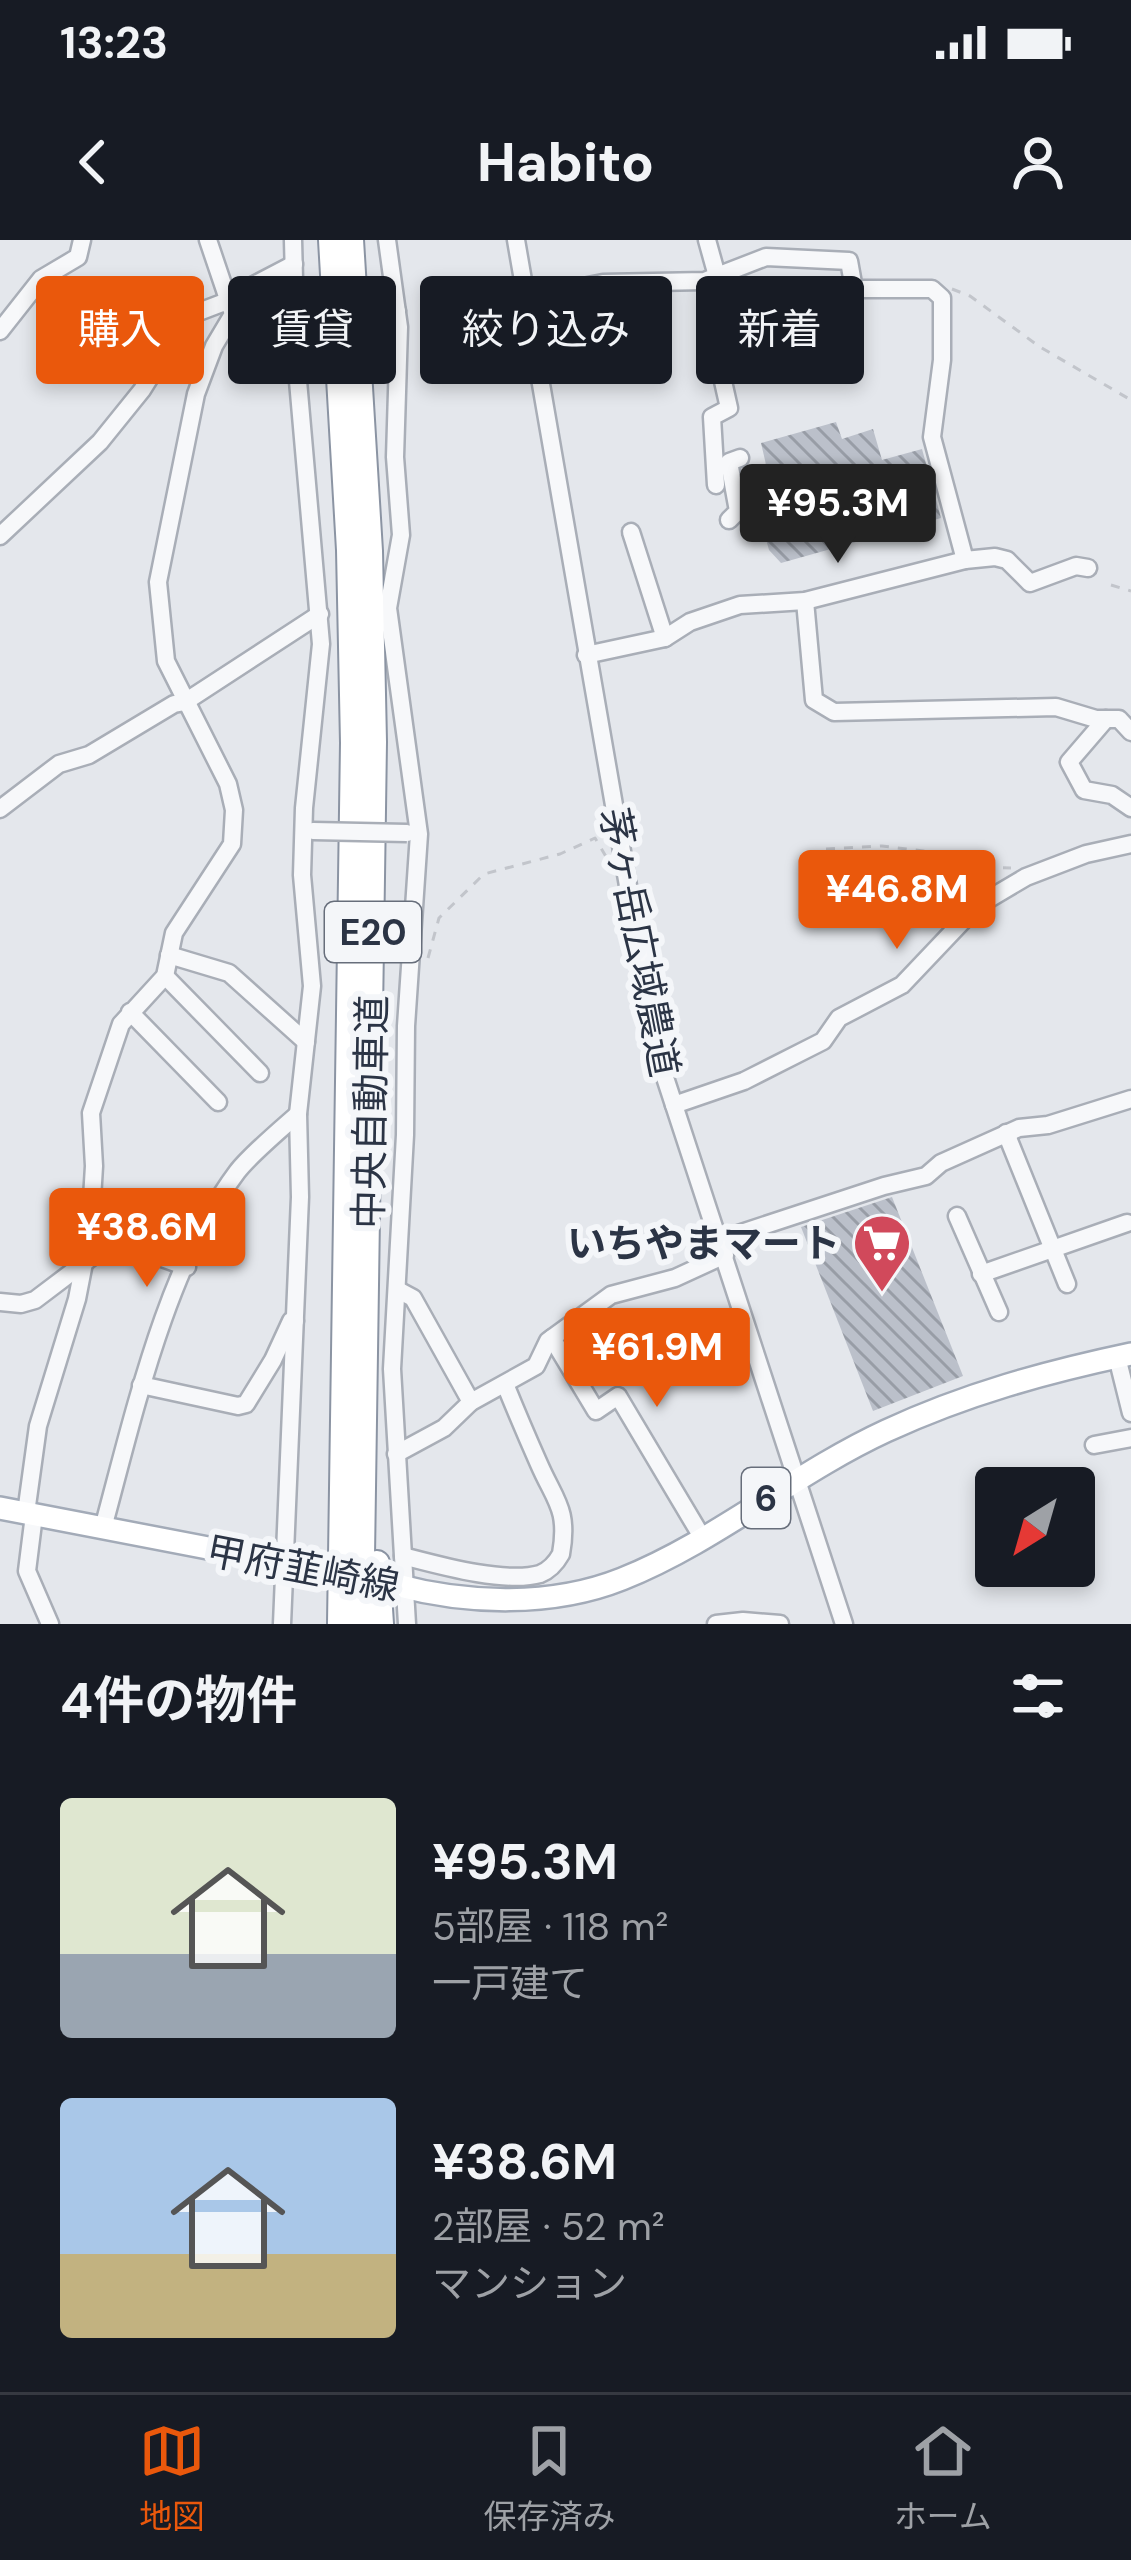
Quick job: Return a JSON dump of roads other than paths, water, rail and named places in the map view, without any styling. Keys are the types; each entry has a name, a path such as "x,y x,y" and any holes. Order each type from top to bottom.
{"highway":[{"name":"中央自動車道","path":"331,240 349,550 353,742 340,1624"},
{"name":"中央自動車道","path":"351,240 370,551 374,742 361,1624"},
{"path":"365,1345 381,1624"},
{"path":"327,1624 344,1420"}],"main road":[{"name":"甲府韮崎線","path":"0,1508 400,1586 505,1600 533,1586 619,1580 885,1431 989,1389 1124,1356"}],"street":[{"path":"0,331 41,279 77,257 82,240"},
{"path":"208,240 228,294"},
{"path":"292,240 294,276"},
{"path":"387,240 398,311 395,457 401,536 388,608 413,834 392,1370 403,1556 400,1586 407,1624"},
{"name":"茅ヶ岳広域農道","path":"516,240 522,276"},
{"path":"707,240 717,276 766,257 849,261 852,276"},
{"path":"272,276 294,264"},
{"path":"864,289 932,289 942,298 942,360 932,437 965,560"},
{"path":"0,536 100,442 142,390 182,326 196,313 228,300"},
{"path":"50,1624 27,1571 30,1514 38,1426 84,1264 94,1166 91,1113 121,1024 165,976 174,933 232,844 234,810 228,784 166,661 158,582 196,394 228,322"},
{"path":"282,1624 290,1564 298,1114 311,986 302,875 322,644 301,384"},
{"name":"茅ヶ岳広域農道","path":"539,384 657,1054 844,1624"},
{"path":"716,484 712,417 729,408 724,384"},
{"path":"729,520 738,511 729,462 740,458"},
{"path":"631,532 665,638"},
{"path":"586,655 665,638 690,622 740,604 805,601 965,560 1007,560 1030,584 1076,566 1088,568"},
{"path":"805,601 814,700 821,707 834,712 1056,707 1119,719 1131,732"},
{"path":"0,809 58,764 89,754 185,702 320,614"},
{"path":"1106,719 1069,762 1084,790 1112,795 1131,808"},
{"path":"308,831 413,834"},
{"path":"674,1106 743,1082 824,1041 839,1018 902,985 977,906 1026,877 1086,854 1131,844"},
{"path":"169,955 229,973 306,1042"},
{"path":"165,976 260,1072"},
{"path":"130,1012 218,1102"},
{"path":"396,1454 444,1428 471,1402 536,1366 552,1338 611,1295 675,1278 723,1248 884,1186 905,1184 1018,1128 1048,1126 1131,1100"},
{"path":"104,1528 141,1385 167,1309 211,1211 241,1167 298,1114"},
{"path":"1006,1133 1067,1284"},
{"path":"957,1216 998,1312"},
{"path":"981,1274 1127,1223"},
{"path":"0,1302 35,1300 109,1244 187,1267"},
{"path":"398,1290 413,1298 471,1402"},
{"path":"141,1385 246,1404 290,1321 296,1321"},
{"path":"552,1338 596,1411 618,1396 701,1537"},
{"path":"1124,1356 1131,1413"},
{"path":"403,1556 533,1586 561,1554 563,1517 558,1494 542,1472 505,1384"},
{"path":"1094,1445 1131,1438"},
{"path":"716,1624 780,1624"}],"place":[{"name":"いちやまマート","path":"882,1294"}]}
